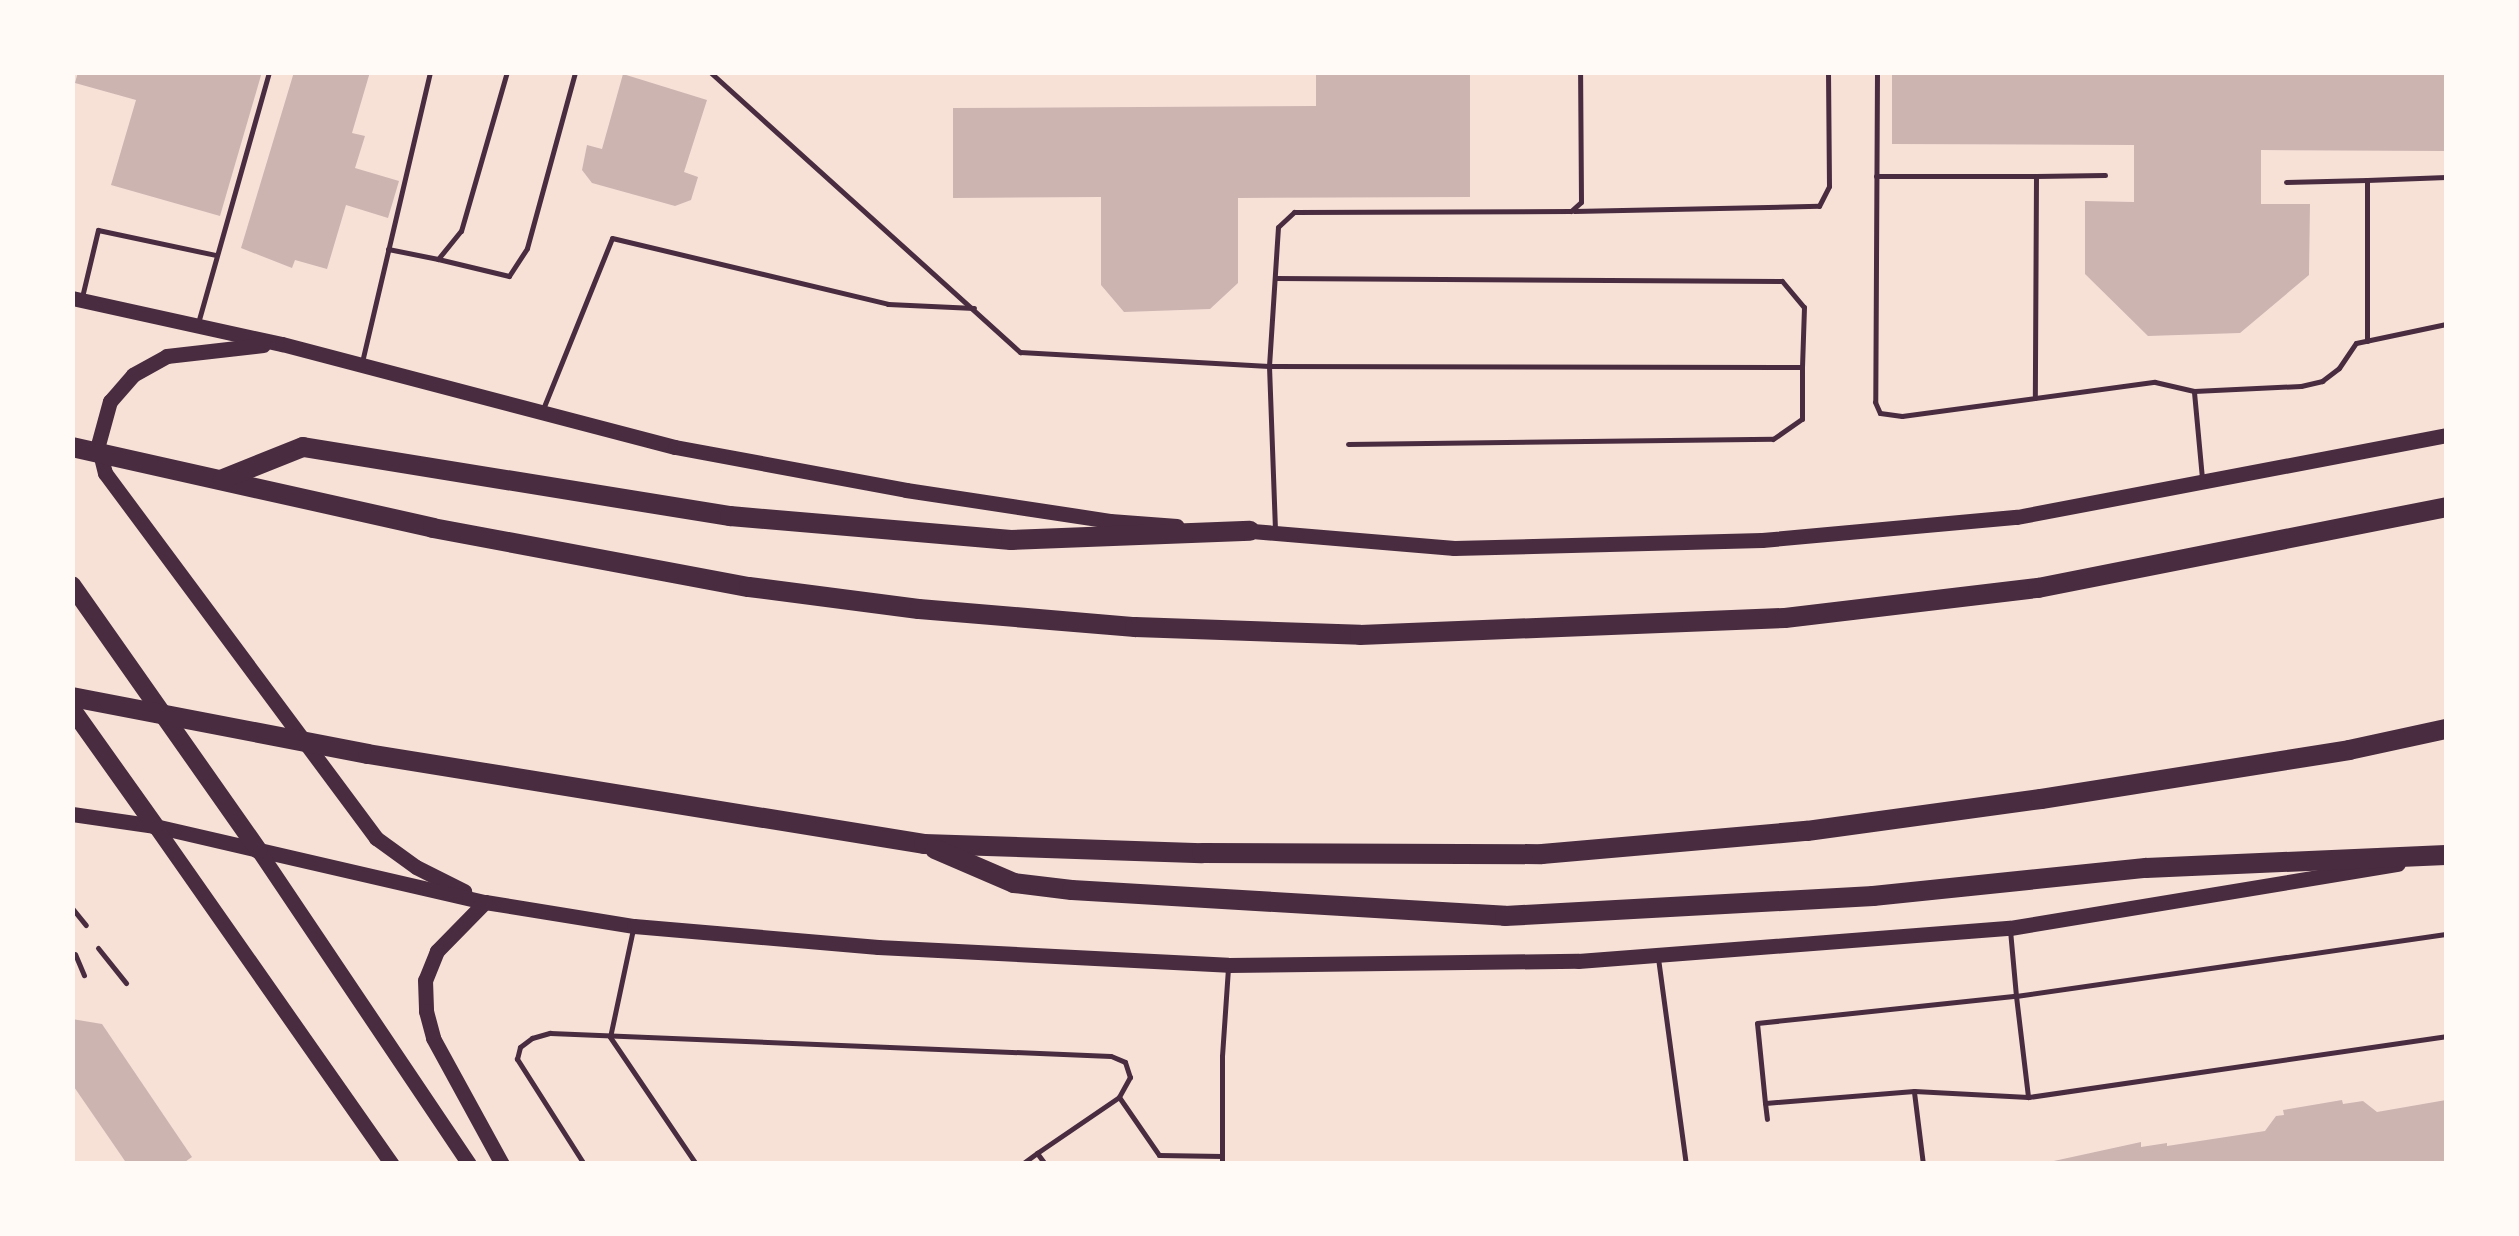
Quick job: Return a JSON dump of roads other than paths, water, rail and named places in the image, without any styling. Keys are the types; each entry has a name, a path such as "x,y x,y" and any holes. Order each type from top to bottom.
{"highway":[{"path":"223,479 303,446 748,518 1011,540 1250,531"},
{"path":"72,447 434,528 750,587 918,610 1135,628 1360,636 1785,618 2038,588 2446,507"},
{"path":"72,697 368,754 924,844 1202,853 1542,854 1806,831 2042,800 2348,750 2446,729"},
{"path":"924,844 1014,883 1267,904 1505,916 1872,896 2146,868 2446,856"}],"main road":[{"path":"77,299 282,344 674,447 906,490 1110,521 1454,548 1762,540 2017,517 2202,478 2446,435"},
{"path":"282,344 167,356 133,375 110,401 98,444 105,474 376,838 416,867 485,902"},
{"path":"72,584 258,850 469,1164"},
{"path":"72,709 392,1164"},
{"path":"72,814 155,826 485,902 634,926 878,948 1228,965 1578,961 2010,928 2446,856"},
{"path":"485,902 437,951 426,980 426,1012 434,1038 502,1164"}],"lane":[{"path":"197,326 268,72"},
{"path":"361,364 430,72"},
{"path":"438,260 461,231 507,72"},
{"path":"388,249 509,276 527,248 575,72"},
{"path":"710,72 977,308 1020,352 1269,366 1802,367"},
{"path":"1570,211 1581,202 1580,72"},
{"path":"1275,533 1269,366 1278,226 1294,212 1819,206 1828,186 1828,72"},
{"path":"1877,72 1875,402 1880,414 1902,416 2155,382 2194,391 2302,386 2322,381 2339,368 2356,342 2446,324"},
{"path":"1876,176 2105,175"},
{"path":"2035,398 2036,176"},
{"path":"2286,182 2446,178"},
{"path":"2367,180 2367,340"},
{"path":"77,299 98,230 217,255"},
{"path":"542,412 612,238 888,304 977,308"},
{"path":"1275,278 1782,281 1804,308 1802,419 1774,439 1348,444"},
{"path":"2194,391 2202,478"},
{"path":"72,908 86,925"},
{"path":"634,926 610,1037 696,1164"},
{"path":"2010,928 2028,1098"},
{"path":"1767,1120 1757,1023 2016,996 2446,934"},
{"path":"98,948 126,984"},
{"path":"74,954 84,975"},
{"path":"1658,955 1686,1164"},
{"path":"1119,1097 1159,1154 1222,1160 1228,965"},
{"path":"584,1164 517,1059 520,1046 550,1033 1110,1056 1125,1062 1130,1076 1119,1097 1022,1164"},
{"path":"1765,1103 1914,1091 2028,1098 2446,1036"},
{"path":"1914,1091 1923,1164"},
{"path":"1037,1153 1045,1164"}]}
